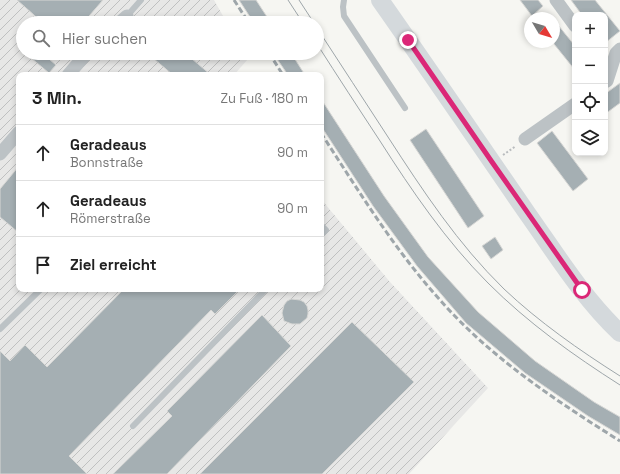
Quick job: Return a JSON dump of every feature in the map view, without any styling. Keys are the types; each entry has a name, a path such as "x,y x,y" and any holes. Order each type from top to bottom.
{"main road":[{"path":"380,0 496,160 582,290 612,326 620,333"}],"street":[{"path":"556,0 572,22"},
{"path":"609,62 620,49"},
{"path":"71,72 81,60"},
{"path":"525,139 572,106"},
{"path":"0,154 16,135"}],"lane":[{"path":"126,16 141,0"},
{"path":"344,0 344,16 405,108"},
{"path":"0,329 38,292"},
{"path":"132,426 263,292"}],"path":[{"path":"496,160 525,139"}],"shaded area":[{"path":"0,0 214,0 223,16 16,16 16,60 247,60 237,72 16,72 16,292 324,292 324,203 390,282 488,388 409,474 0,474"}],"building":[{"path":"17,0 103,0 89,16 35,16"},
{"path":"239,0 256,0 266,16 249,16"},
{"path":"520,0 538,0 543,6 536,12 529,12"},
{"path":"571,0 595,0 605,12 580,12"},
{"path":"608,16 620,31 608,41"},
{"path":"560,27 572,42 572,66 557,48 560,48"},
{"path":"33,60 50,60 56,65 50,72 48,72"},
{"path":"155,60 193,60 207,72 169,72"},
{"path":"278,60 295,60 303,72 286,72"},
{"path":"620,83 620,103 608,112 608,92"},
{"path":"324,104 384,196 428,257 478,312 535,361 594,402 620,417 620,435 588,416 525,373 466,323 417,266 373,206 324,131"},
{"path":"426,129 484,216 468,228 410,140"},
{"path":"552,131 588,179 573,191 537,143"},
{"path":"16,170 16,230 0,217 0,189"},
{"path":"495,237 503,250 491,259 482,246"},
{"path":"121,292 237,292 215,314 211,310 69,456 87,474 0,474 0,351 10,361 25,345 47,367"},
{"path":"291,299 300,300 307,306 307,318 300,324 292,324 284,321 282,313 284,305"},
{"path":"262,315 291,346 167,474 113,474 172,416 167,411"},
{"path":"352,322 414,382 322,474 200,474"}],"tram line":[{"path":"288,0 298,16"},
{"path":"299,0 309,16"},
{"path":"324,39 414,177 471,254 504,289 531,313 575,346 620,376"},
{"path":"324,55 417,197 444,233 473,267 503,298 535,325 568,350 620,385"}],"railway":[{"path":"234,0 244,16"},
{"path":"273,60 281,72"},
{"path":"324,138 392,240 423,281 460,321 480,341 525,377 548,394 620,441"}],"route":[{"path":"408,40 582,290"}]}
